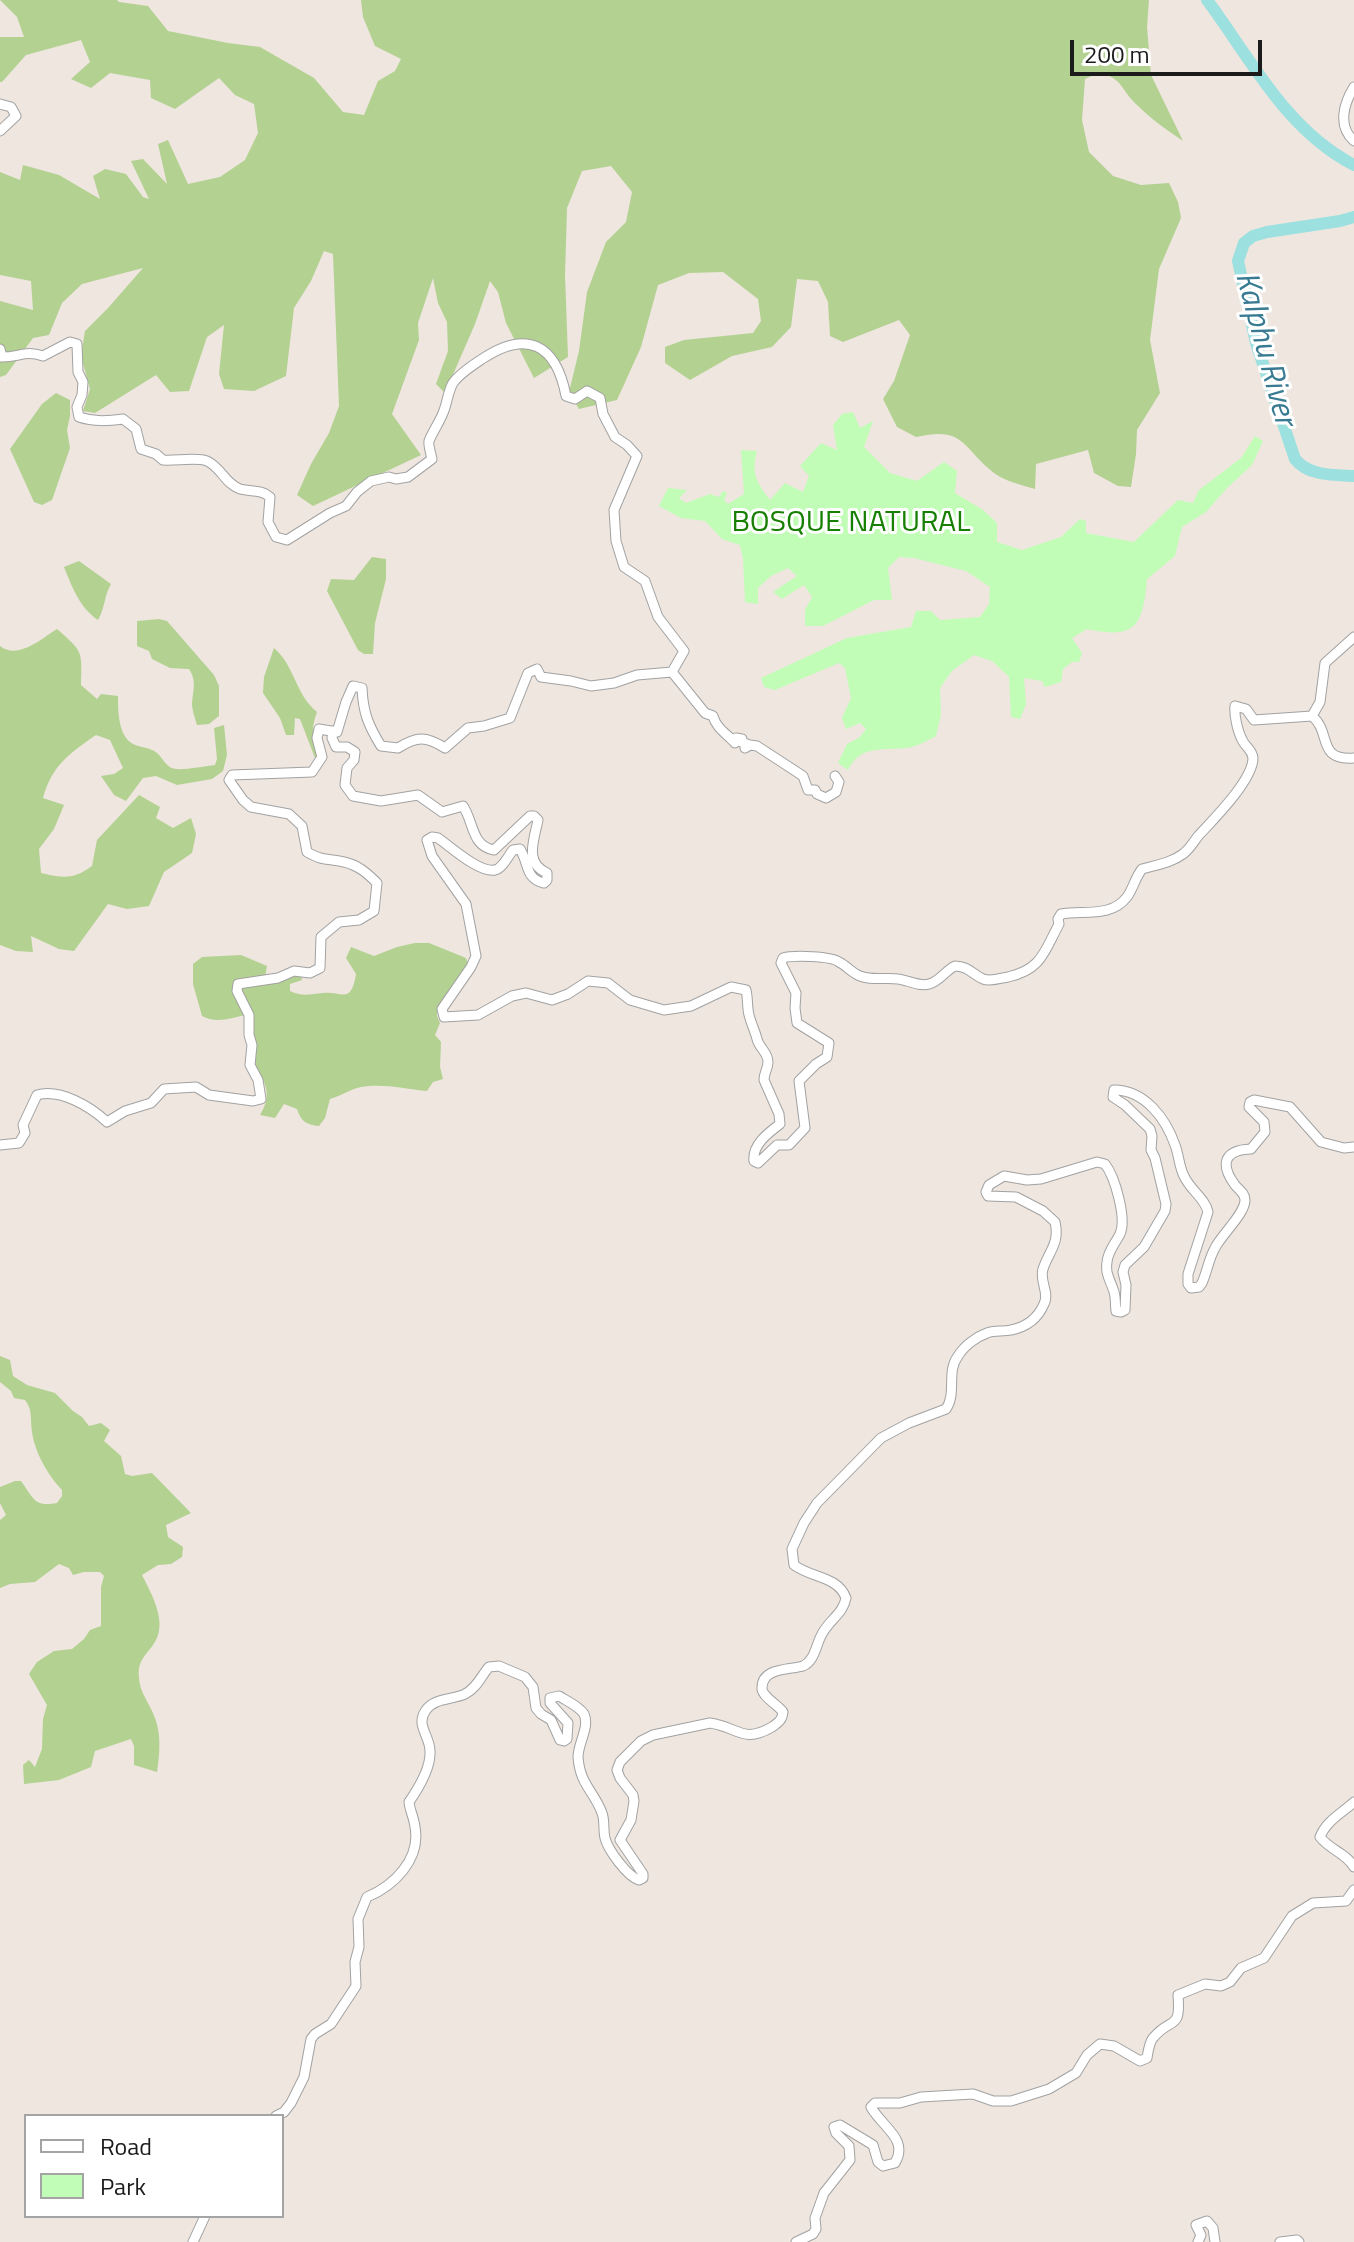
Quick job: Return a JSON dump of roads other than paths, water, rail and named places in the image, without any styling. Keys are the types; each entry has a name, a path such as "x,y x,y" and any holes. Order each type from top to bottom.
{"street":[{"path":"1354,87 1345,108 1344,123 1345,131 1354,141"},
{"path":"0,104 11,107 16,116 0,131"},
{"path":"0,349 2,357 14,357 29,351 43,356 70,342 77,344 78,372 83,382 77,407 79,417 89,420 123,419 136,429 141,449 163,460 206,460 230,484 263,492 270,497 268,522 276,537 287,540 346,506 371,481 408,477 432,459 429,441 454,383 473,365 501,347 522,343 539,347 553,359 560,371 566,396 575,399 587,391 600,398 603,414 615,437 637,456 614,510 616,541 624,567 645,581 658,617 684,651 672,672"},
{"path":"1312,716 1320,702 1325,663 1354,637"},
{"path":"0,1145 19,1143 25,1133 23,1125 37,1095 45,1092 65,1095 70,1100 91,1107 107,1122 125,1111 151,1103 164,1089 196,1087 209,1095 253,1101 261,1099 258,1080 250,1065 249,1015 237,991 238,984 278,978 294,971 310,973 320,968 321,937 339,922 359,920 374,911 377,883 361,868 343,861 322,860 307,852 302,826 289,814 251,807 229,780 232,775 312,772 322,757 317,738 319,729 337,732 353,686 362,688 363,708 381,746 398,748 412,739 430,738 445,748 468,728 510,718 528,673 537,669 541,677 591,686 614,683 637,675 672,672"},
{"path":"672,672 705,713 713,716 721,731 735,743 736,738 742,739 741,742 747,744 745,748 757,746 803,776 808,790 815,790 826,798 836,792 839,782 835,776"},
{"path":"333,731 336,747 347,747 355,752 354,760 347,768 345,785 353,796 381,801 418,795 442,812 463,806 476,839 488,850 494,850 530,816 538,820 532,851 536,867 547,873 544,883 530,876 520,849 513,850 501,867 492,870 474,864 438,838 427,840 432,856 466,904 476,956 442,1009 444,1017 478,1015 512,996 526,993 552,1000 588,981 608,983 630,1000 664,1010 691,1006 731,987 746,990 748,1013 757,1042 767,1055 764,1080 779,1114 780,1124 766,1134 753,1154 754,1161 758,1163 777,1145 789,1145 805,1128 799,1081 827,1057 829,1043 797,1023 796,993 781,963 783,958 831,958 856,975 922,984 930,984 955,966 967,968 984,979 1020,974 1037,963 1059,924 1061,914 1105,912 1118,907 1128,896 1142,869 1161,865 1186,853 1225,809 1253,762 1252,754 1242,739 1235,706 1246,709 1254,720 1312,716 1317,720 1324,742 1334,756 1354,758"},
{"path":"280,2114 291,2103 304,2077 311,2039 331,2024 356,1986 355,1962 361,1907 367,1897 394,1880 408,1864 415,1846 416,1828 409,1802 429,1759 431,1748 423,1731 422,1717 427,1707 467,1693 478,1684 489,1667 499,1666 525,1677 533,1687 536,1708 551,1720 560,1740 567,1739 568,1723 550,1703 550,1698 559,1696 582,1711 585,1726 578,1752 584,1783 602,1814 606,1842 611,1852 630,1877 639,1880 643,1874 620,1840 631,1820 634,1801 617,1770 620,1762 641,1741 653,1735 710,1723 750,1735 761,1733 780,1722 783,1712 763,1693 766,1678 778,1669 804,1666 811,1660 829,1621 845,1608 846,1598 839,1586 803,1572 794,1565 792,1549 804,1523 817,1503 881,1438 946,1409 952,1397 951,1376 956,1357 971,1342 989,1332 1026,1325 1045,1303 1042,1272 1055,1243 1055,1222 1043,1211 1016,1197 988,1196 989,1185 1004,1176 1041,1179 1097,1162 1105,1164 1111,1172 1123,1215 1122,1232 1108,1254 1106,1265 1116,1311 1121,1312 1125,1310 1125,1265 1144,1247 1166,1204 1151,1150 1150,1129 1113,1097 1114,1090 1125,1090 1157,1110 1174,1142 1183,1175 1208,1208 1188,1274 1191,1288 1199,1287 1202,1283 1215,1248 1244,1205 1244,1195 1226,1166 1227,1157 1234,1151 1251,1149 1265,1132 1264,1122 1250,1111 1250,1102 1260,1100 1290,1107 1321,1142 1344,1148 1354,1147"},
{"path":"1354,1802 1329,1822 1320,1837 1349,1858 1354,1867"},
{"path":"796,2242 813,2234 824,2193 850,2160 849,2146 834,2127 840,2125 873,2145 878,2162 883,2166 895,2163 900,2147 876,2116 871,2107 875,2103 973,2094 993,2101 1011,2101 1049,2089 1076,2073 1087,2055 1100,2044 1122,2049 1140,2061 1147,2058 1151,2040 1175,2023 1179,2014 1178,1995 1205,1984 1221,1986 1230,1982 1241,1968 1264,1958 1292,1916 1313,1903 1346,1901 1354,1890"},
{"path":"193,2242 204,2218"},
{"path":"1198,2242 1201,2235 1196,2225 1207,2221 1213,2228 1215,2242"},
{"path":"1280,2242 1299,2242"}],"waterway":[{"name":"Kalphu River","path":"1207,0 1289,113 1330,150 1354,165"},
{"name":"Kalphu River","path":"1354,217 1253,236 1244,243 1238,261 1256,343 1295,459 1314,472 1354,476"}],"park label":[{"name":"BOSQUE NATURAL","path":"851,524"}]}
